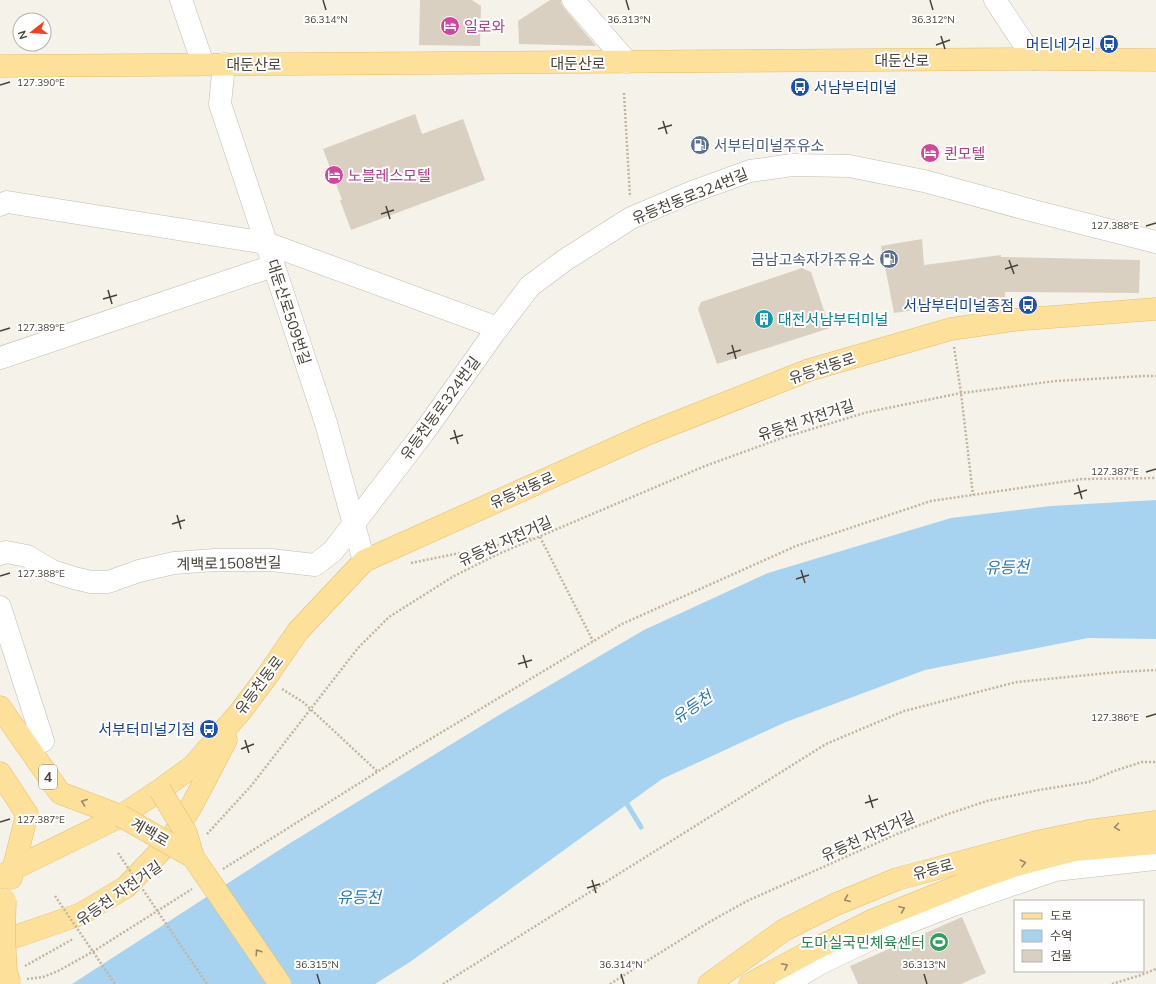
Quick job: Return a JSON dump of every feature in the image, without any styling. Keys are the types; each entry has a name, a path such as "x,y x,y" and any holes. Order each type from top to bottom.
{"main road":[{"name":"대둔산로","path":"0,66 1034,59 1156,60"},
{"name":"유등천동로","path":"6,874 121,816 193,766 240,712 298,631 364,561 647,434 809,370 951,329 1013,320 1156,309"},
{"name":"계백로","path":"0,707 60,793 121,816 198,848 280,984"},
{"path":"0,942 80,914 126,887 169,842 192,805 240,712"},
{"path":"0,773 27,814 6,874 4,934 6,972 17,978"},
{"path":"160,790 186,833 198,848"},
{"name":"유등로","path":"729,969 784,930 834,905 897,879 1036,842 1090,831 1156,822"},
{"name":"유등로","path":"750,984 811,951 872,921 971,881 1016,865 1074,850 1099,856 1156,843"},
{"path":"698,984 729,969"},
{"path":"709,984 729,969"}],"street":[{"path":"181,0 214,64"},
{"path":"573,0 627,62"},
{"path":"995,0 1034,59"},
{"name":"대둔산로509번길","path":"214,64 220,104 326,422 364,561"},
{"name":"유등천동로324번길","path":"353,523 424,432 498,328 530,286 565,260 632,218 692,192 750,171 792,165 849,166 924,181 1156,242"},
{"path":"0,205 7,202 266,243 498,328"},
{"path":"0,358 273,266"},
{"name":"계백로1508번길","path":"0,554 6,552 27,556 52,571 92,582 108,582 139,571 174,562 271,560 315,564 333,551 353,523"},
{"path":"0,607 43,741"},
{"path":"786,984 832,957 894,928 953,905 1055,870 1099,856 1156,859"}],"path":[{"path":"624,93 632,218"},
{"path":"953,342 961,393 973,495"},
{"name":"유등천 자전거길","path":"198,848 251,786 358,648 389,617 454,576 496,555 705,466 782,438 868,412 961,393 1056,381 1156,376"},
{"path":"222,870 418,746 622,624 796,546 931,501 1082,479 1156,478"},
{"path":"408,564 540,536 593,641"},
{"path":"443,984 826,744 904,711 1017,682 1118,672 1156,670"},
{"path":"280,687 303,702 378,772"},
{"name":"유등천 자전거길","path":"610,984 711,922 747,902 897,834 948,814 995,800 1039,790 1089,782 1114,771 1142,762 1156,762"},
{"path":"118,853 207,984"},
{"path":"17,978 43,977 58,971 94,951 196,887"},
{"name":"유등천 자전거길","path":"140,895 146,890"},
{"path":"55,896 115,984"},
{"name":"유등천 자전거길","path":"17,978 82,933"},
{"path":"1112,984 1156,969"}],"water":[{"name":"유등천","path":"1156,500 1156,639 1088,638 925,670 786,722 662,779 410,962 375,984 72,984 287,845 499,715 644,630 768,573 951,518 1051,506"}],"building":[{"name":"일로와","path":"420,0 472,0 481,6 480,46 419,45"},
{"path":"550,0 561,0 564,8 596,46 519,44 518,21"},
{"path":"415,114 422,134 463,119 485,180 351,230 340,200 342,200 323,149"},
{"path":"922,239 924,265 1001,255 1001,257 1140,260 1139,293 1005,292 1005,297 894,313 881,246"},
{"name":"대전서남부터미널","path":"802,268 811,272 830,328 717,364 698,309 701,302"},
{"name":"도마실국민체육센터","path":"962,917 986,973 961,984 858,984 850,966"}],"waterway":[{"path":"624,799 641,827"}],"place":[{"name":"일로와","path":"450,26"},
{"name":"머티네거리","path":"1109,44"},
{"name":"서남부터미널","path":"800,87"},
{"name":"서부터미널주유소","path":"700,145"},
{"name":"퀸모텔","path":"930,153"},
{"name":"노블레스모텔","path":"334,175"},
{"name":"금남고속자가주유소","path":"889,259"},
{"name":"서남부터미널종점","path":"1028,305"},
{"name":"대전서남부터미널","path":"764,319"},
{"name":"서부터미널기점","path":"209,729"},
{"name":"도마실국민체육센터","path":"939,942"}]}
